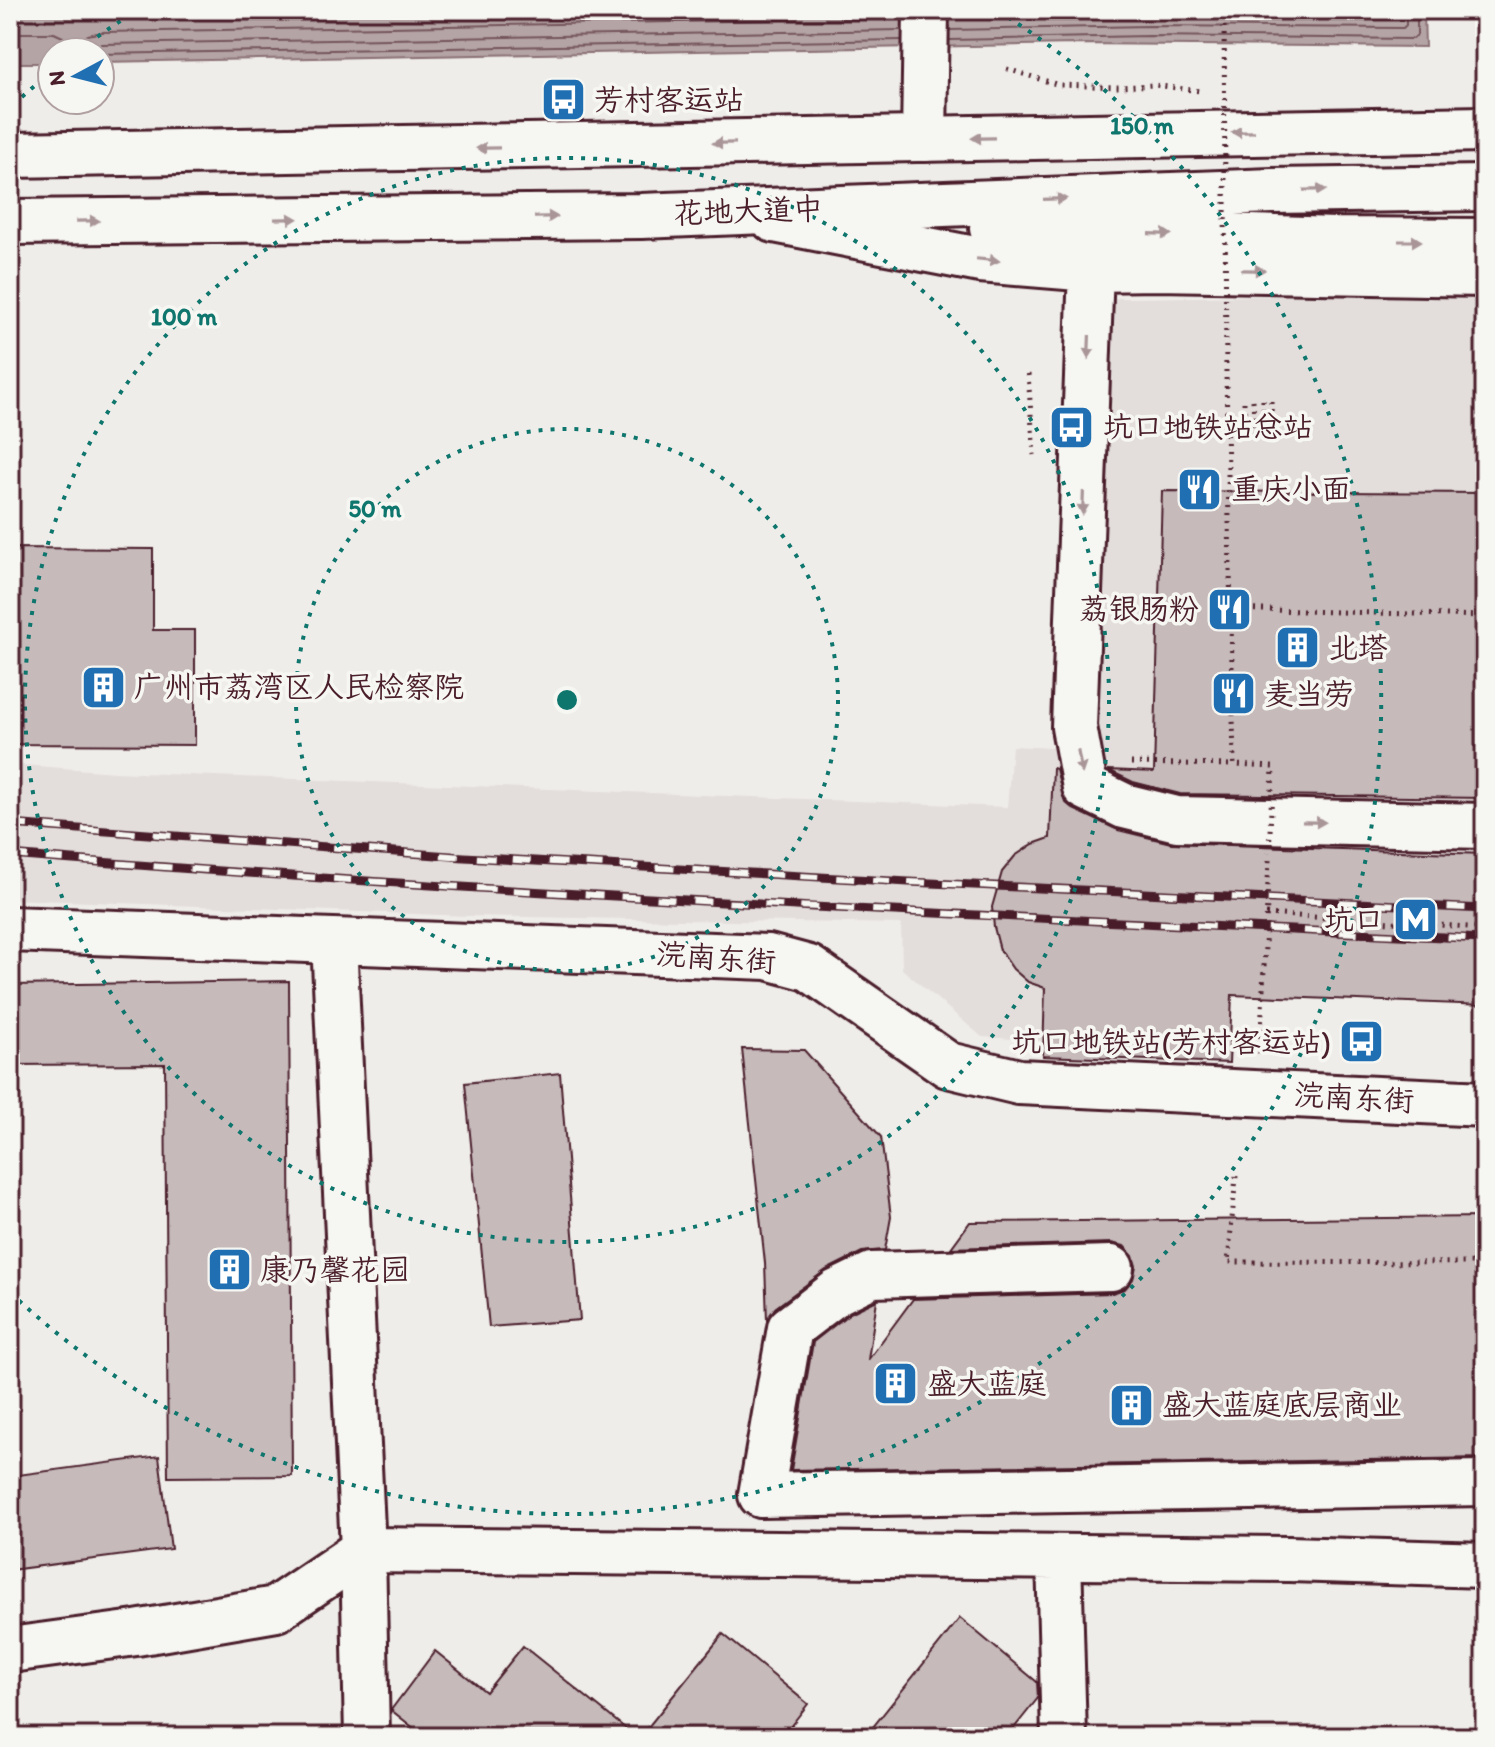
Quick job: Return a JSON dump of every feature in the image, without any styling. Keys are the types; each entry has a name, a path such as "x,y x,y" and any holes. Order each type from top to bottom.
{"street":[{"path":"924,139 926,29"},
{"path":"1377,129 1485,99"},
{"path":"10,155 1485,129"},
{"name":"花地大道中","path":"10,222 641,216 1272,191 1485,188"},
{"path":"641,216 1335,240 1485,241"},
{"path":"774,220 980,260 1091,269 1485,274"},
{"path":"1091,269 1074,727 1085,787 1124,806 1177,819 1485,826"},
{"name":"浣南东街","path":"10,929 768,957 809,968 948,1065 1019,1082 1485,1104"},
{"path":"334,941 363,1550 367,1737"},
{"path":"1111,1268 872,1275 837,1292 790,1328 761,1495 1485,1483"},
{"path":"10,1650 276,1609 363,1550 1289,1559 1485,1565"},
{"path":"1059,1557 1064,1737"}],"path":[{"path":"1224,10 1234,765"},
{"path":"1007,69 1059,85 1154,85 1224,94"},
{"path":"1028,374 1034,455"},
{"path":"1253,400 1255,439"},
{"path":"1263,400 1263,440"},
{"path":"1271,401 1272,441"},
{"path":"1244,402 1245,441"},
{"path":"1230,609 1485,616"},
{"path":"1117,763 1273,767 1259,1059"},
{"path":"1266,914 1485,928"},
{"path":"1236,1176 1228,1262 1485,1263"}],"shaded area":[{"path":"1373,294 1485,296 1485,860 1044,1041 982,1037 902,969 901,924 467,916 10,899 10,764 115,772 1007,807 1012,746 1055,748 1065,299"}],"water":[{"path":"10,10 1424,10 1425,47 1077,44 116,62 116,36 36,36 36,63 10,63"}],"building":[{"path":"1162,491 1485,493 1485,798 1180,794 1133,782 1108,770 1154,772"},
{"name":"广州市荔湾区人民检察院","path":"10,548 153,549 153,630 195,630 195,745 10,744"},
{"name":"坑口","path":"1053,768 1056,769 1065,802 1073,809 1118,830 1171,843 1485,854 1485,1005 1232,995 1229,1063 1043,1056 1045,988 1028,982 1013,969 1000,950 992,907 1002,872 1015,856 1033,844 1050,838"},
{"name":"康乃馨花园","path":"289,981 292,1476 168,1477 165,1064 10,1065 10,985"},
{"path":"742,1049 804,1050 881,1137 891,1217 885,1250 862,1252 826,1270 775,1308 767,1321 765,1263"},
{"path":"560,1073 580,1320 489,1327 465,1083"},
{"name":"盛大蓝庭底层商业","path":"1485,1217 1485,1458 791,1470 813,1342 850,1313 877,1300 868,1360 913,1299 1112,1293 1125,1289 1133,1279 1136,1266 1133,1256 1124,1246 1111,1243 951,1248 970,1222"},
{"path":"159,1456 171,1549 10,1570 10,1476"},
{"path":"960,1618 1037,1682 1038,1698 1007,1737 865,1737"},
{"path":"723,1634 808,1704 782,1737 640,1737"},
{"path":"523,1646 636,1737 425,1737 391,1710 435,1651 486,1692"}],"railway":[{"path":"10,824 464,857 1485,909"},
{"path":"10,855 563,893 1485,939"}],"place":[{"name":"芳村客运站","path":"563,100"},
{"name":"坑口地铁站总站","path":"1072,427"},
{"name":"重庆小面","path":"1200,489"},
{"name":"荔银肠粉","path":"1230,609"},
{"name":"北塔","path":"1297,648"},
{"name":"广州市荔湾区人民检察院","path":"103,687"},
{"name":"麦当劳","path":"1233,694"},
{"name":"坑口","path":"1415,920"},
{"name":"坑口地铁站(芳村客运站)","path":"1362,1042"},
{"name":"康乃馨花园","path":"229,1270"},
{"name":"盛大蓝庭","path":"896,1384"},
{"name":"盛大蓝庭底层商业","path":"1131,1405"}]}
